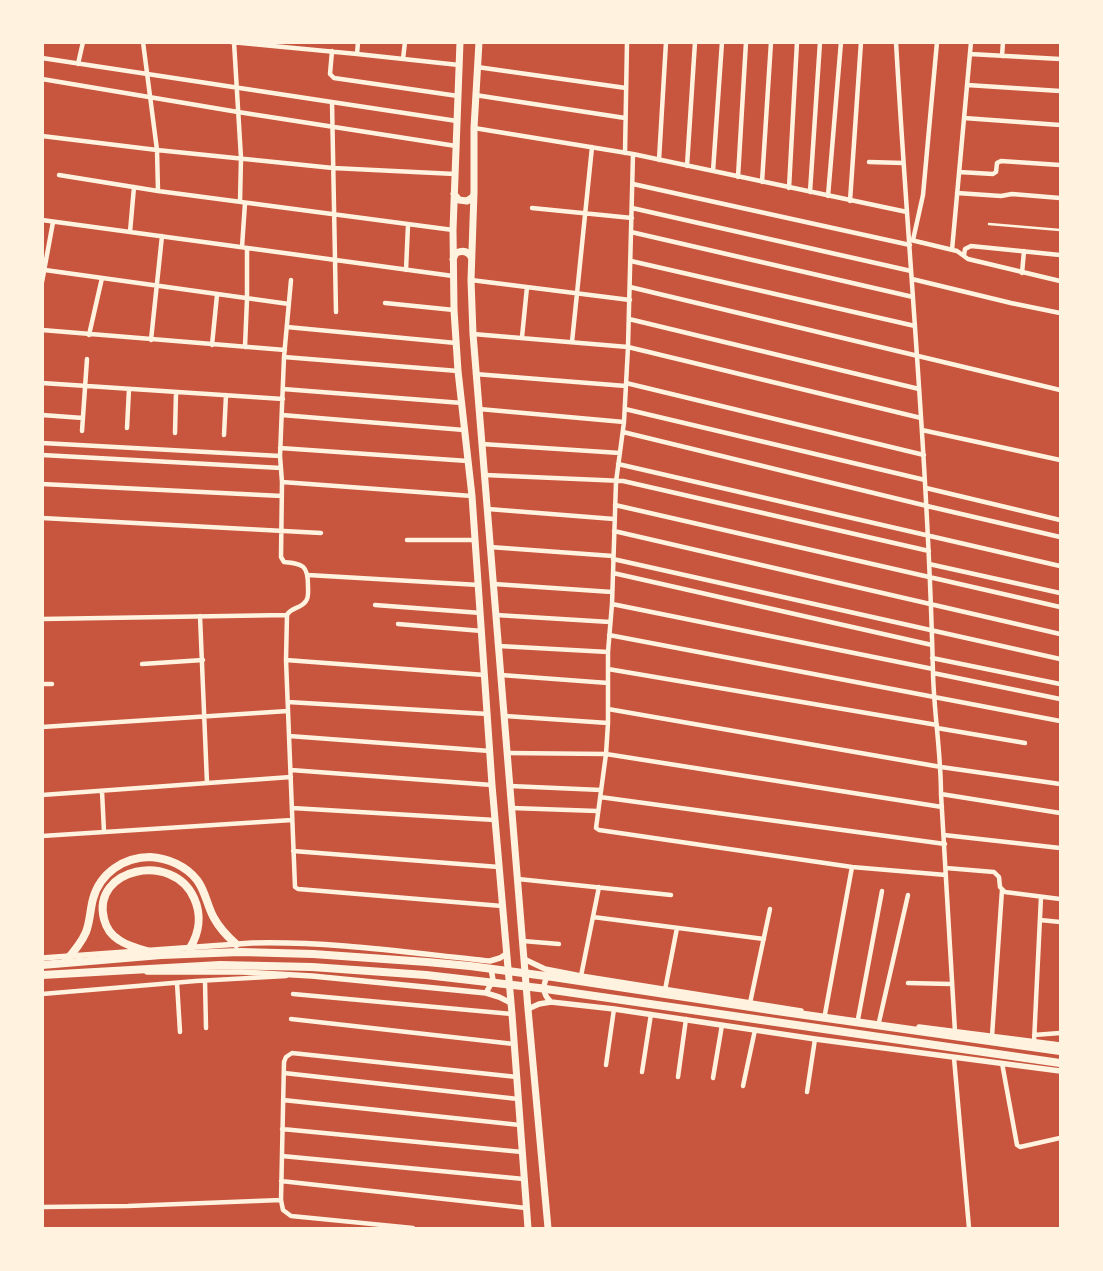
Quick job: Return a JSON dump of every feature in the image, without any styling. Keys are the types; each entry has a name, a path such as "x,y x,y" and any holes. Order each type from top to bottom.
{"main road":[{"path":"460,42 453,230 454,310 458,371 472,496 492,785 528,1228"},
{"path":"479,42 475,95 471,280 475,374 488,509 522,942 548,1228"},
{"path":"454,194 459,200 467,201 473,197 474,193"},
{"path":"453,261 455,255 459,252 468,253 472,257"},
{"path":"64,963 85,935 94,896 104,877 121,864 144,857 173,862 190,873 202,888 214,918 221,929 236,944"},
{"path":"161,955 139,949 119,940 113,936 105,924 102,910 105,897 113,885 126,875 144,870 158,870 176,877 187,886 195,899 199,920 197,935 190,948"},
{"path":"42,965 161,955 240,952 313,954 470,966 1060,1051"},
{"path":"42,978 56,974 227,965 312,966 426,975 539,988 1060,1063"}],"street":[{"path":"78,64 83,42"},
{"path":"144,42 157,150 158,191"},
{"path":"357,54 358,42"},
{"path":"404,58 405,42"},
{"path":"625,153 627,42"},
{"path":"658,160 666,42"},
{"path":"686,166 695,42"},
{"path":"713,171 722,42"},
{"path":"738,177 746,42"},
{"path":"762,182 771,42"},
{"path":"789,188 797,42"},
{"path":"810,192 820,42"},
{"path":"828,196 841,42"},
{"path":"850,201 861,42"},
{"path":"896,42 903,163 911,239"},
{"path":"936,42 923,195 910,245 927,506 934,697 942,767 941,794 954,1032"},
{"path":"952,250 971,42"},
{"path":"1002,56 1003,42"},
{"path":"245,347 247,299 245,248 233,43 404,58 459,65"},
{"path":"332,52 330,74 334,78 458,96"},
{"path":"970,54 1060,59"},
{"path":"42,58 457,121"},
{"path":"477,67 626,88"},
{"path":"42,79 456,146"},
{"path":"967,85 1060,91"},
{"path":"475,95 626,118"},
{"path":"332,102 336,312"},
{"path":"964,118 1060,125"},
{"path":"474,128 633,154 907,212"},
{"path":"42,136 333,168 455,174"},
{"path":"572,342 592,147"},
{"path":"633,154 628,347 624,422 616,482 614,519 612,604 608,652 608,723 606,754 595,827 599,830 852,867 946,875"},
{"path":"959,172 993,174 996,172 998,163 1001,161 1060,165"},
{"path":"869,162 903,163"},
{"path":"59,175 134,188 453,230"},
{"path":"633,184 910,245"},
{"path":"130,232 134,188"},
{"path":"957,193 1001,196 1012,194 1060,198"},
{"path":"532,208 632,218"},
{"path":"632,208 911,271"},
{"path":"42,220 453,276"},
{"path":"42,282 53,222"},
{"path":"406,270 408,225"},
{"path":"631,232 913,297"},
{"path":"151,340 162,236"},
{"path":"911,239 952,250 964,255 968,259 1060,281"},
{"path":"964,255 965,249 971,246 1060,255"},
{"path":"1022,273 1024,251"},
{"path":"630,261 915,326"},
{"path":"45,270 289,304"},
{"path":"89,335 102,278"},
{"path":"912,279 1060,313"},
{"path":"42,619 287,615 289,612 301,607 307,600 308,575 302,565 282,560 280,448 284,356 291,280"},
{"path":"471,280 630,300"},
{"path":"522,337 527,287"},
{"path":"630,287 1060,390"},
{"path":"212,345 217,295"},
{"path":"385,303 454,310"},
{"path":"629,320 919,389"},
{"path":"287,327 456,343"},
{"path":"42,330 285,350"},
{"path":"473,334 628,347 921,418"},
{"path":"284,356 458,371"},
{"path":"82,431 86,359"},
{"path":"475,374 626,385 924,455"},
{"path":"42,383 282,399"},
{"path":"283,388 462,402"},
{"path":"127,428 130,389"},
{"path":"175,434 176,392"},
{"path":"224,435 226,395"},
{"path":"625,408 925,480"},
{"path":"479,409 624,422"},
{"path":"42,415 83,418"},
{"path":"282,415 464,430"},
{"path":"922,430 1060,460"},
{"path":"623,432 1060,537"},
{"path":"42,443 280,456"},
{"path":"482,444 620,453"},
{"path":"280,448 468,460"},
{"path":"42,455 281,468"},
{"path":"618,464 1060,566"},
{"path":"485,475 623,481 929,551"},
{"path":"282,482 472,496"},
{"path":"42,484 282,496"},
{"path":"926,488 1060,520"},
{"path":"615,505 1060,607"},
{"path":"488,509 614,519"},
{"path":"42,518 321,533"},
{"path":"614,531 1060,634"},
{"path":"407,540 475,540"},
{"path":"490,547 613,558 1060,659"},
{"path":"929,564 1060,593"},
{"path":"613,573 932,645"},
{"path":"308,575 479,585"},
{"path":"494,584 612,592"},
{"path":"612,604 1060,699"},
{"path":"375,605 481,613"},
{"path":"287,615 286,660 295,887 502,906"},
{"path":"496,615 610,622"},
{"path":"200,616 207,783"},
{"path":"398,624 482,631"},
{"path":"609,635 1060,721"},
{"path":"499,646 608,652"},
{"path":"932,658 1060,684"},
{"path":"142,664 203,660"},
{"path":"286,660 485,675"},
{"path":"608,669 1025,743"},
{"path":"501,675 608,683"},
{"path":"42,684 52,684"},
{"path":"288,702 488,714"},
{"path":"608,709 942,767 1060,784"},
{"path":"42,727 288,711"},
{"path":"505,716 608,723"},
{"path":"289,736 490,752"},
{"path":"508,753 606,754 942,807"},
{"path":"291,770 492,785"},
{"path":"42,795 290,777"},
{"path":"510,786 601,790"},
{"path":"102,791 104,832"},
{"path":"941,794 1060,813"},
{"path":"600,797 944,844"},
{"path":"292,808 495,820"},
{"path":"512,808 598,812"},
{"path":"42,836 292,820"},
{"path":"944,835 1060,848"},
{"path":"293,851 499,867"},
{"path":"825,1014 852,867"},
{"path":"946,868 994,872 999,877 1002,890 992,1036"},
{"path":"518,879 672,895"},
{"path":"581,976 599,887"},
{"path":"1002,890 1008,893 1060,899"},
{"path":"858,1019 882,891"},
{"path":"879,1022 908,896"},
{"path":"1034,1042 1041,897"},
{"path":"750,1003 770,910"},
{"path":"593,917 764,939"},
{"path":"1040,920 1060,922"},
{"path":"665,990 677,928"},
{"path":"42,958 236,944 291,942 487,961 497,960 506,954"},
{"path":"522,942 559,944"},
{"path":"524,959 538,967 552,971 665,990 879,1022 1057,1045 1051,1070"},
{"path":"486,993 492,985 493,975 487,961"},
{"path":"551,1002 546,996 544,984 547,976 552,971"},
{"path":"42,978 139,972 290,974 486,993 499,997 510,1004"},
{"path":"42,994 277,977 290,974"},
{"path":"205,981 206,1028"},
{"path":"177,983 180,1032"},
{"path":"908,983 951,984"},
{"path":"293,994 512,1014"},
{"path":"528,1009 539,1004 551,1002 614,1009 815,1039 1060,1071"},
{"path":"606,1065 614,1009"},
{"path":"642,1072 651,1014"},
{"path":"291,1019 514,1044"},
{"path":"678,1077 686,1019"},
{"path":"713,1078 722,1025"},
{"path":"743,1086 755,1030"},
{"path":"1034,1035 1060,1033"},
{"path":"807,1092 815,1039"},
{"path":"413,1228 291,1216 283,1210 281,1182 284,1059 292,1053 517,1077"},
{"path":"954,1058 969,1228"},
{"path":"1002,1063 1016,1144 1018,1146 1060,1138"},
{"path":"284,1073 518,1099"},
{"path":"283,1100 520,1125"},
{"path":"282,1129 522,1152"},
{"path":"282,1156 524,1178"},
{"path":"281,1182 526,1208"},
{"path":"42,1207 128,1206 281,1200"}],"lane":[{"path":"990,224 1060,230"}]}
